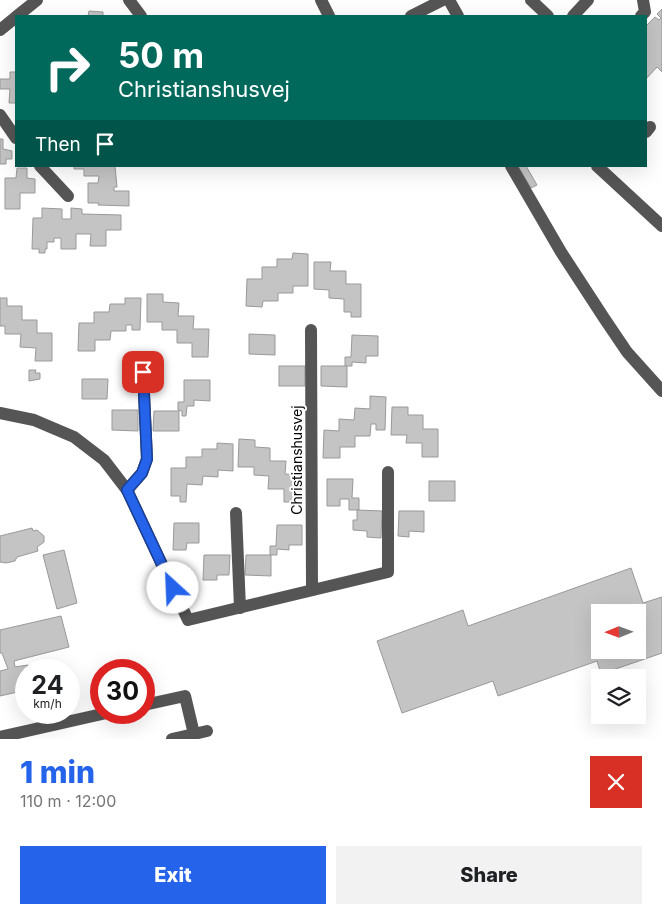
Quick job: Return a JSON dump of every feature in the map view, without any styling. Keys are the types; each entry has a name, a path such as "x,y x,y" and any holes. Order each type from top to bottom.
{"street":[{"path":"17,15 37,0"},
{"path":"129,0 139,15"},
{"path":"321,0 328,15"},
{"path":"420,14 443,0"},
{"path":"449,0 457,15"},
{"path":"531,0 547,15"},
{"path":"574,15 588,0"},
{"path":"642,15 644,12 643,0"},
{"path":"0,30 15,17"},
{"path":"0,115 15,137"},
{"path":"41,167 68,196"},
{"path":"512,167 561,252 604,318 627,352 662,391"},
{"path":"606,169 662,226"},
{"name":"Christianshusvej","path":"311,330 312,590"},
{"path":"127,490 142,473 147,459 143,372"},
{"path":"0,413 34,420 74,437 104,460 127,490 188,620 388,572 388,472"},
{"path":"236,513 240,608"},
{"path":"155,703 185,696 200,733 172,739"},
{"path":"0,738 90,717"}],"building":[{"path":"662,9 662,72 657,67 647,78 647,25 655,17 659,20 661,18 657,14"},
{"path":"89,11 103,12 103,15 88,15"},
{"path":"10,72 15,72 15,103 9,103 10,89 0,89 0,79 10,79"},
{"path":"0,139 3,139 3,149 12,151 12,159 6,159 6,164 0,164"},
{"path":"74,167 115,167 117,187 114,187 114,191 129,191 129,206 88,203 88,183 98,183 99,176 84,176 84,169 74,169"},
{"path":"519,167 527,167 537,185 531,188"},
{"path":"17,168 27,168 27,178 35,179 35,193 20,193 20,209 5,209 5,178 16,178"},
{"path":"42,208 62,209 62,219 71,219 71,208 82,209 82,214 121,215 121,230 106,230 106,246 90,246 91,234 76,234 76,249 61,249 61,238 54,238 54,242 47,242 45,253 39,253 39,249 32,249 33,218 42,218"},
{"path":"293,253 308,254 308,286 293,286 293,293 278,293 278,301 263,301 262,307 246,306 247,279 262,279 262,267 277,267 277,259 292,259"},
{"path":"314,262 331,262 330,271 346,271 346,284 361,284 361,317 351,317 351,312 344,312 344,299 329,298 329,290 314,289"},
{"path":"147,294 163,294 163,302 179,303 178,316 194,316 193,329 209,329 208,357 192,357 192,343 177,343 177,330 162,330 162,322 147,322"},
{"path":"0,298 7,298 7,306 22,306 22,320 37,320 37,333 52,333 52,361 35,361 36,348 20,347 21,334 5,334 5,326 0,326"},
{"path":"125,298 141,298 140,330 132,330 132,325 126,325 126,331 111,331 110,340 95,340 95,351 78,351 79,323 94,323 94,312 109,312 110,304 125,304"},
{"path":"249,334 275,335 275,355 249,354"},
{"path":"352,335 378,336 378,356 366,356 366,363 352,362 352,366 345,366 345,357 351,357"},
{"path":"279,366 305,366 305,386 279,386"},
{"path":"321,366 347,366 347,387 321,386"},
{"path":"29,370 36,370 35,373 40,373 40,379 29,381"},
{"path":"82,379 108,379 107,399 82,399"},
{"path":"184,380 210,380 210,401 194,400 194,406 187,406 186,416 182,416 182,411 178,410 178,402 184,402"},
{"path":"370,396 386,397 385,430 376,430 376,424 371,424 370,436 355,436 355,447 340,447 340,458 323,458 324,430 339,431 339,419 354,420 355,408 370,409"},
{"path":"392,407 408,407 408,415 423,415 423,429 438,429 438,457 422,457 422,443 406,443 407,435 391,435"},
{"path":"112,410 138,410 138,431 112,430"},
{"path":"154,411 179,411 179,431 153,431"},
{"path":"239,439 255,440 255,447 270,448 270,461 286,461 285,474 301,475 300,502 284,502 284,489 268,489 269,476 254,475 254,467 238,467"},
{"path":"217,443 233,444 233,471 218,470 218,477 203,476 202,485 187,484 186,502 180,502 180,496 171,496 171,468 186,468 186,457 202,457 202,449 217,449"},
{"path":"327,479 353,479 352,498 359,498 359,510 349,510 349,499 340,499 340,506 327,506"},
{"path":"429,481 455,481 455,501 429,501"},
{"path":"357,510 382,511 381,538 367,537 367,531 353,530 353,520 357,520"},
{"path":"399,511 424,511 424,532 409,531 409,537 398,536"},
{"path":"174,523 199,523 199,543 187,543 186,550 173,550"},
{"path":"277,525 302,525 302,545 289,545 289,550 277,549 277,555 270,555 270,546 276,546"},
{"path":"32,528 33,531 37,530 44,536 44,542 37,547 38,551 17,557 15,561 0,562 0,536"},
{"path":"64,550 77,603 57,609 43,555"},
{"path":"204,555 230,555 229,575 217,575 217,580 203,580"},
{"path":"246,555 271,555 271,576 245,575"},
{"path":"631,568 643,603 662,597 662,653 646,659 646,604 591,604 591,659 645,659 616,669 599,669 597,661 498,696 493,681 402,713 377,641 463,610 468,626"},
{"path":"61,616 69,647 15,659 15,693 0,696 0,671 8,669 2,653 0,653 0,630"}],"route":[{"path":"143,372 147,459 142,473 127,490 173,588"}]}
